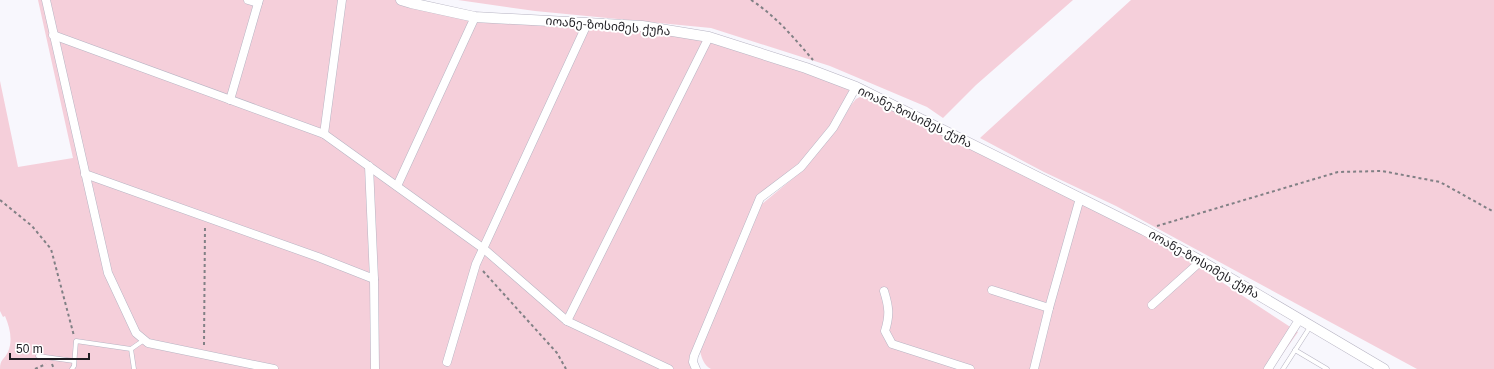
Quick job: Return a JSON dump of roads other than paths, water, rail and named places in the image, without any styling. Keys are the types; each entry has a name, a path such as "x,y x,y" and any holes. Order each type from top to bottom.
{"street":[{"path":"46,0 108,273 136,333 148,343 274,369"},
{"path":"230,100 258,2 248,0"},
{"path":"324,134 342,0"},
{"name":"იოანე-ზოსიმეს ქუჩა","path":"401,0 475,17 642,26 709,37 806,68 856,87 1144,230 1201,261 1384,369"},
{"path":"397,186 475,17"},
{"path":"447,362 476,264 587,24"},
{"path":"53,35 324,134 484,248 567,321 669,369"},
{"path":"567,321 709,37"},
{"path":"696,369 693,362 694,356 760,198 801,167 833,128 856,87"},
{"path":"369,166 374,280 375,369"},
{"path":"85,174 318,256 374,280"},
{"path":"1034,369 1049,308 1080,198"},
{"path":"1152,305 1201,261"},
{"path":"992,290 1049,308"},
{"path":"884,291 888,305 889,318 885,331 892,344 970,369"},
{"path":"1268,369 1299,320"}],"lane":[{"path":"1283,369 1310,326"},
{"path":"72,369 76,341 131,349 144,340"},
{"path":"131,349 134,369"},
{"path":"1295,350 1327,369"},
{"path":"38,356 74,361"}]}
